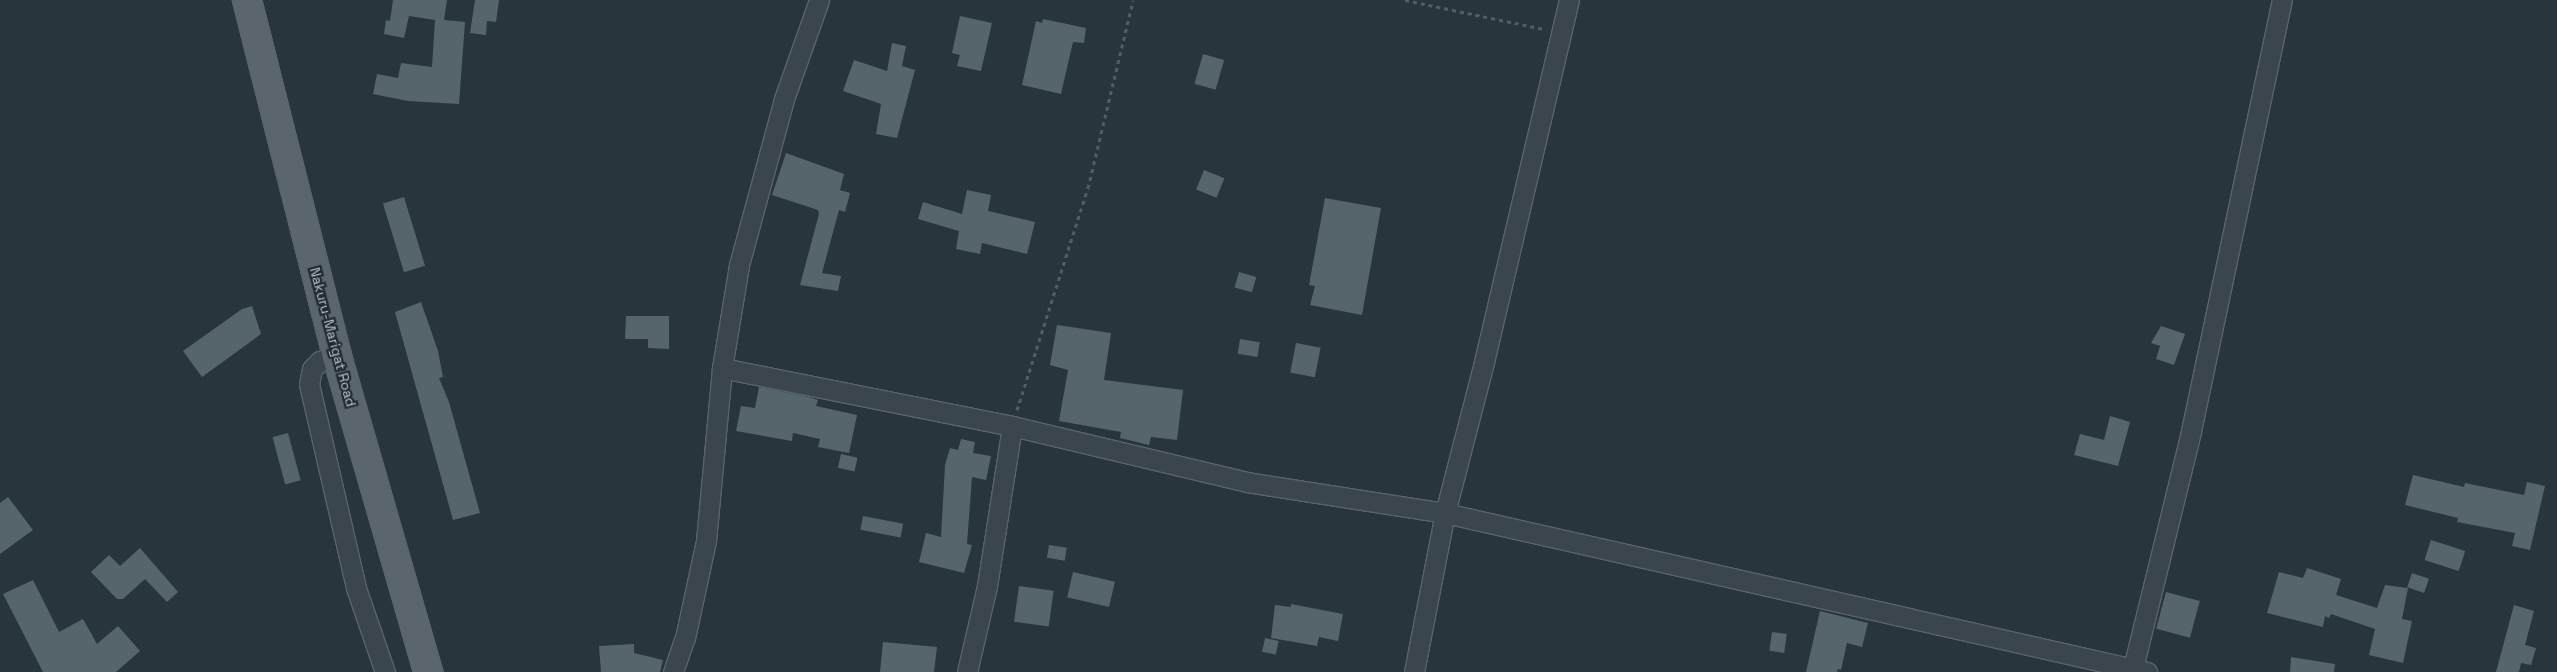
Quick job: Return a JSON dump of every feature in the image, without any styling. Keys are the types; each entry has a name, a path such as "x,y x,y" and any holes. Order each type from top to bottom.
{"main road":[{"name":"Nakuru-Marigat Road","path":"247,0 337,356 428,672"}],"street":[{"path":"674,672 685,638 706,541 722,368 739,265 784,99 819,0"},
{"path":"1414,672 1445,513 1484,362 1569,0"},
{"path":"722,368 1012,426 1247,482 1445,513 2137,671 2191,430 2282,0"},
{"path":"337,356 316,365 309,384 356,588 385,672"},
{"path":"967,672 987,586 1012,426"}],"path":[{"path":"1012,426 1088,188 1133,0"},
{"path":"1405,0 1562,33"}],"building":[{"path":"393,0 447,0 444,20 465,22 459,104 408,101 373,94 377,74 398,78 401,63 432,67 435,20 409,16 404,38 384,34 386,20 390,21"},
{"path":"475,0 499,0 496,22 487,21 486,35 470,33"},
{"path":"960,16 992,23 981,71 957,66 960,55 952,53"},
{"path":"1043,19 1086,28 1084,43 1073,42 1061,94 1022,85 1036,21 1042,23"},
{"path":"892,43 906,46 902,66 915,70 897,138 876,134 881,104 843,91 854,60 887,71"},
{"path":"1203,54 1224,60 1216,90 1194,84"},
{"path":"786,153 844,174 840,190 850,193 845,212 839,210 822,273 841,276 838,291 800,285 819,214 818,210 772,195"},
{"path":"1204,170 1224,178 1217,198 1196,189"},
{"path":"967,190 991,195 988,211 1035,222 1027,254 982,243 980,254 956,249 959,231 918,219 923,202 962,214"},
{"path":"404,197 425,266 404,272 383,203"},
{"path":"1325,198 1381,208 1362,315 1310,305 1315,286 1309,285"},
{"path":"1239,272 1256,277 1252,292 1235,287"},
{"path":"421,302 438,351 443,377 439,378 449,402 480,513 453,520 395,312"},
{"path":"252,306 261,334 202,377 183,351 242,309"},
{"path":"626,316 669,316 669,349 648,348 648,339 625,339"},
{"path":"1057,325 1111,333 1104,380 1183,390 1177,440 1151,437 1149,445 1120,438 1121,432 1059,421 1068,370 1050,365"},
{"path":"2161,326 2185,334 2174,365 2156,359 2160,346 2151,343"},
{"path":"1240,339 1260,342 1257,357 1238,354"},
{"path":"1296,343 1321,348 1315,377 1290,372"},
{"path":"759,387 809,397 818,400 816,406 857,415 849,453 818,447 820,439 793,433 792,441 736,431 741,406 755,408"},
{"path":"2110,416 2130,422 2118,466 2074,455 2080,434 2104,440"},
{"path":"288,433 301,480 285,484 273,437"},
{"path":"961,439 975,442 973,453 991,456 986,480 972,477 967,544 972,545 964,573 919,562 926,533 941,537 945,465 950,448 958,450"},
{"path":"841,454 858,458 854,471 838,468"},
{"path":"2413,475 2464,487 2465,483 2524,495 2527,482 2545,486 2530,550 2512,546 2515,533 2457,522 2458,518 2405,505"},
{"path":"8,497 33,530 0,554 0,503"},
{"path":"863,516 903,524 901,538 860,530"},
{"path":"2431,540 2465,551 2459,571 2425,560"},
{"path":"1049,545 1067,548 1065,561 1047,558"},
{"path":"140,548 178,592 167,602 145,579 123,599 117,599 91,572 109,555 120,566"},
{"path":"2307,568 2341,579 2336,595 2377,608 2385,585 2408,588 2402,619 2412,621 2403,663 2369,655 2375,629 2331,614 2329,618 2325,616 2323,627 2267,613 2279,572 2303,578"},
{"path":"1073,572 1115,582 1109,607 1067,597"},
{"path":"2412,573 2429,579 2424,593 2407,587"},
{"path":"33,580 59,632 83,619 97,644 118,626 140,651 116,672 43,672 3,594"},
{"path":"1019,586 1054,591 1049,627 1014,622"},
{"path":"2166,592 2200,601 2190,638 2156,629"},
{"path":"1291,604 1343,614 1338,641 1319,637 1317,646 1271,638 1275,605 1291,607"},
{"path":"2514,605 2534,611 2525,645 2536,648 2531,665 2521,663 2519,672 2496,672"},
{"path":"1820,611 1868,623 1862,647 1847,643 1841,670 1838,669 1837,672 1806,672"},
{"path":"1772,632 1787,634 1784,653 1769,651"},
{"path":"1265,638 1279,641 1276,655 1262,652"},
{"path":"883,642 937,647 934,672 880,672"},
{"path":"634,644 634,653 663,660 660,672 601,672 599,646"},
{"path":"2291,657 2335,664 2334,672 2290,672"}]}
